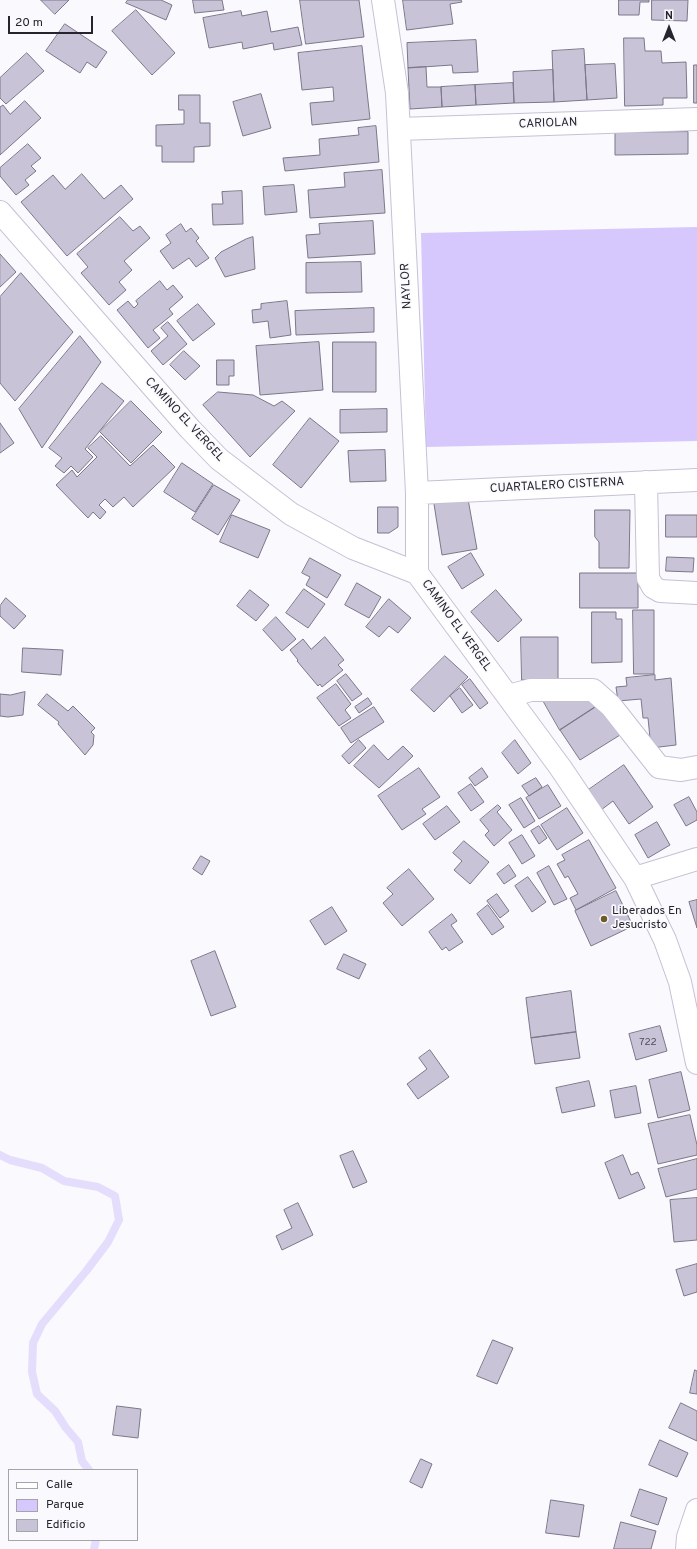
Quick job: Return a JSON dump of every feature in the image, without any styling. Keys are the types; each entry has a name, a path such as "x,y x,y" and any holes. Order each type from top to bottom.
{"street":[{"name":"NAYLOR","path":"383,0 397,93 417,493 417,573"},
{"name":"CARIOLAN","path":"399,129 697,119"},
{"name":"CAMINO EL VERGEL","path":"0,212 190,429 219,459 292,514 354,548 417,573 560,767 635,878 664,940 680,982 697,1063"},
{"name":"CUARTALERO CISTERNA","path":"417,493 697,480"},
{"path":"646,482 648,578 653,587 660,591 697,593"},
{"path":"508,696 531,690 593,690 611,706 659,767 681,770 697,767"},
{"path":"635,878 697,859"},
{"path":"687,1549 688,1537 697,1510"}],"green space":[{"path":"697,227 697,441 426,447 421,233"}],"building":[{"path":"41,0 69,0 55,14"},
{"path":"128,0 161,0 172,5 166,20 126,3"},
{"path":"193,0 222,0 224,10 195,13"},
{"path":"300,0 359,0 364,37 306,44"},
{"path":"403,0 461,0 462,2 450,4 453,24 407,30"},
{"path":"619,0 649,0 649,2 640,2 639,15 619,15"},
{"path":"652,0 688,0 687,21 652,20"},
{"path":"136,10 175,53 152,75 112,31"},
{"path":"241,11 242,16 267,11 271,32 298,27 302,45 274,50 273,43 243,49 242,42 209,48 203,18"},
{"path":"65,24 107,52 96,68 87,62 80,73 46,51"},
{"path":"624,38 644,38 645,51 661,51 662,63 686,62 687,98 663,98 663,105 625,106"},
{"path":"476,40 478,72 453,73 452,65 408,68 407,43"},
{"path":"362,46 370,119 312,125 310,103 334,101 333,87 302,90 298,53"},
{"path":"584,49 587,100 554,102 552,51"},
{"path":"27,53 44,71 6,104 0,98 0,78"},
{"path":"615,64 617,98 587,100 585,65"},
{"path":"694,65 697,65 697,103 694,103"},
{"path":"426,67 427,87 441,87 442,107 410,109 408,68"},
{"path":"553,70 554,102 514,103 513,72"},
{"path":"513,83 514,103 476,105 475,85"},
{"path":"475,85 476,105 442,107 441,87"},
{"path":"261,94 271,128 243,136 233,102"},
{"path":"179,95 200,95 200,123 210,123 210,146 194,147 194,162 162,162 162,146 156,146 156,125 184,124 184,110 179,110"},
{"path":"25,101 41,118 0,155 0,107 3,105 10,114"},
{"path":"376,126 379,162 285,171 283,158 320,155 319,139 359,135 358,128"},
{"path":"688,132 688,154 615,155 615,133"},
{"path":"28,144 41,158 31,166 36,171 25,180 29,185 16,195 0,176 0,168"},
{"path":"382,170 385,213 310,218 308,190 345,187 344,173"},
{"path":"82,174 104,199 121,185 133,199 67,256 21,202 53,175 65,189"},
{"path":"294,185 297,212 265,215 263,187"},
{"path":"242,191 243,224 213,225 212,204 223,204 222,192"},
{"path":"120,217 133,231 140,226 150,238 124,261 132,270 119,282 126,290 109,305 81,273 88,267 77,254"},
{"path":"373,221 375,254 308,258 306,235 320,234 319,224"},
{"path":"181,224 186,232 191,228 199,238 196,241 209,258 196,267 189,258 173,269 160,251 171,243 166,235"},
{"path":"253,237 255,269 225,277 215,258 221,252"},
{"path":"0,254 16,272 0,287"},
{"path":"361,262 362,292 306,293 306,263"},
{"path":"21,273 73,332 15,401 0,383 0,297"},
{"path":"160,281 167,290 173,285 183,297 169,309 173,314 153,330 160,338 148,348 117,310 128,301 134,308 138,304 136,301"},
{"path":"287,301 291,335 270,338 268,321 253,323 252,310 261,309 261,304"},
{"path":"198,304 215,324 193,341 177,321"},
{"path":"374,308 374,332 296,335 295,311"},
{"path":"168,322 187,344 163,365 151,351 168,336 161,328"},
{"path":"80,336 101,362 42,448 19,409"},
{"path":"319,342 323,390 260,395 256,346"},
{"path":"333,342 376,342 376,392 333,392"},
{"path":"184,351 200,366 185,380 170,365"},
{"path":"217,360 234,360 234,376 229,376 229,385 217,385"},
{"path":"102,383 124,401 85,449 93,457 78,473 71,466 64,473 55,466 62,458 49,448"},
{"path":"218,392 253,395 274,406 282,401 295,411 250,457 203,405"},
{"path":"131,401 162,432 131,463 100,432"},
{"path":"387,409 387,432 340,433 340,410"},
{"path":"310,418 339,441 301,488 273,465"},
{"path":"0,423 14,443 0,453"},
{"path":"101,436 130,466 153,445 175,467 133,507 124,497 113,507 105,499 99,505 106,512 100,519 93,512 88,518 56,485 72,470 77,477 97,457 88,448"},
{"path":"385,450 386,481 350,482 348,451"},
{"path":"182,463 213,484 195,512 164,492"},
{"path":"214,485 240,500 218,535 192,519"},
{"path":"468,499 477,549 442,555 434,504"},
{"path":"378,507 398,507 398,527 389,533 378,533"},
{"path":"595,510 630,510 629,568 599,568 599,542 595,537"},
{"path":"232,515 270,530 258,558 220,542"},
{"path":"666,515 697,515 697,537 666,537"},
{"path":"471,553 484,575 462,589 448,567"},
{"path":"667,557 694,558 693,572 666,571"},
{"path":"310,558 341,575 327,598 306,585 310,577 302,573"},
{"path":"580,573 638,573 638,608 580,608"},
{"path":"357,583 381,597 369,618 345,605"},
{"path":"304,589 325,604 308,628 286,613"},
{"path":"250,590 269,605 256,621 237,606"},
{"path":"496,590 522,620 498,642 471,612"},
{"path":"6,598 26,616 14,629 0,616 0,606"},
{"path":"389,599 411,618 398,633 389,626 379,637 366,627"},
{"path":"633,610 654,610 654,674 634,674"},
{"path":"592,612 616,612 616,619 622,619 622,662 592,663"},
{"path":"276,617 296,639 282,651 263,630"},
{"path":"325,637 344,660 338,665 343,670 322,687 320,684 318,686 297,661 298,660 290,650 303,639 311,649"},
{"path":"521,637 558,637 558,680 522,680"},
{"path":"23,648 63,650 61,675 22,672"},
{"path":"445,656 468,677 434,712 411,690"},
{"path":"346,674 362,694 352,701 337,681"},
{"path":"655,675 655,680 671,678 676,745 651,748 648,718 643,718 641,699 618,701 616,687 627,686 626,678"},
{"path":"470,679 488,703 480,709 462,685"},
{"path":"336,684 351,704 345,710 351,718 339,726 317,698"},
{"path":"460,688 473,705 462,713 450,696"},
{"path":"25,692 23,715 8,717 0,716 0,694 10,695"},
{"path":"47,694 68,711 73,706 95,728 91,732 94,735 93,745 85,755 58,724 59,722 38,705"},
{"path":"541,697 597,700 600,704 560,730"},
{"path":"368,698 372,704 359,713 355,707"},
{"path":"600,704 620,735 580,760 560,730"},
{"path":"374,707 384,722 351,743 341,728"},
{"path":"359,740 366,748 349,764 342,756"},
{"path":"515,740 531,763 518,774 502,753"},
{"path":"374,745 388,760 403,746 413,756 379,788 354,766"},
{"path":"624,765 653,807 629,824 613,801 601,810 587,791"},
{"path":"419,768 440,797 422,809 426,814 402,830 378,796"},
{"path":"482,768 488,777 475,786 469,778"},
{"path":"536,778 542,787 529,796 522,786"},
{"path":"471,784 484,802 471,811 458,793"},
{"path":"548,785 561,806 539,819 526,798"},
{"path":"689,797 697,812 697,820 686,826 674,805"},
{"path":"521,798 535,821 524,828 509,805"},
{"path":"498,805 501,808 497,812 512,830 494,846 485,835 489,831 480,820"},
{"path":"447,806 460,822 435,840 423,824"},
{"path":"567,808 583,833 557,850 541,825"},
{"path":"657,822 670,845 648,858 635,835"},
{"path":"539,826 547,838 539,844 531,831"},
{"path":"522,835 535,856 522,864 509,843"},
{"path":"589,840 616,888 576,910 570,898 578,894 568,876 565,878 557,864 565,860 562,855"},
{"path":"464,841 489,862 470,884 454,870 462,861 453,853"},
{"path":"201,856 210,861 202,875 193,869"},
{"path":"509,865 516,876 504,884 497,874"},
{"path":"549,866 567,899 554,905 537,873"},
{"path":"409,869 434,899 402,926 383,903 393,894 387,888"},
{"path":"528,877 546,902 532,912 515,886"},
{"name":"Liberados En Jesucristo","path":"616,891 633,926 591,946 575,911"},
{"path":"497,894 509,911 500,918 487,901"},
{"path":"697,900 697,928 689,902"},
{"path":"488,905 504,927 492,935 477,914"},
{"path":"332,907 347,931 325,945 310,921"},
{"path":"452,914 457,921 451,925 463,942 449,951 446,947 442,950 429,932"},
{"path":"215,951 236,1007 211,1016 191,961"},
{"path":"344,954 366,964 359,979 337,969"},
{"path":"571,991 576,1032 531,1038 526,998"},
{"path":"660,1026 667,1051 636,1060 629,1034"},
{"path":"576,1032 580,1058 535,1064 531,1038"},
{"path":"430,1050 449,1077 418,1099 407,1084 427,1069 419,1058"},
{"path":"681,1072 690,1110 658,1118 649,1080"},
{"path":"589,1081 595,1106 562,1113 556,1088"},
{"path":"636,1086 641,1113 615,1118 610,1091"},
{"path":"690,1115 697,1145 697,1155 658,1164 648,1124"},
{"path":"353,1151 367,1182 353,1188 340,1156"},
{"path":"623,1155 631,1175 638,1172 645,1188 619,1199 605,1163"},
{"path":"697,1159 697,1189 666,1197 658,1169"},
{"path":"697,1198 697,1240 674,1242 670,1200"},
{"path":"298,1203 313,1235 282,1250 276,1236 292,1228 284,1210"},
{"path":"697,1264 697,1292 684,1296 676,1270"},
{"path":"493,1340 513,1348 497,1384 477,1376"},
{"path":"695,1370 697,1371 697,1394 690,1393"},
{"path":"681,1403 697,1411 697,1441 669,1428"},
{"path":"117,1406 141,1409 138,1438 113,1435"},
{"path":"660,1440 688,1453 677,1477 649,1465"},
{"path":"421,1459 432,1464 422,1488 410,1482"},
{"path":"640,1489 667,1498 658,1525 631,1516"},
{"path":"551,1500 584,1505 579,1537 546,1533"},
{"path":"621,1522 656,1531 651,1549 614,1549"}],"waterway":[{"path":"0,1155 10,1160 42,1168 64,1181 98,1187 115,1196 119,1220 108,1242 42,1324 33,1343 32,1372 37,1394 55,1411 66,1428 78,1442 82,1461 88,1469"},
{"path":"94,1549 96,1541"}],"place":[{"name":"Liberados En Jesucristo","path":"604,919"}]}
